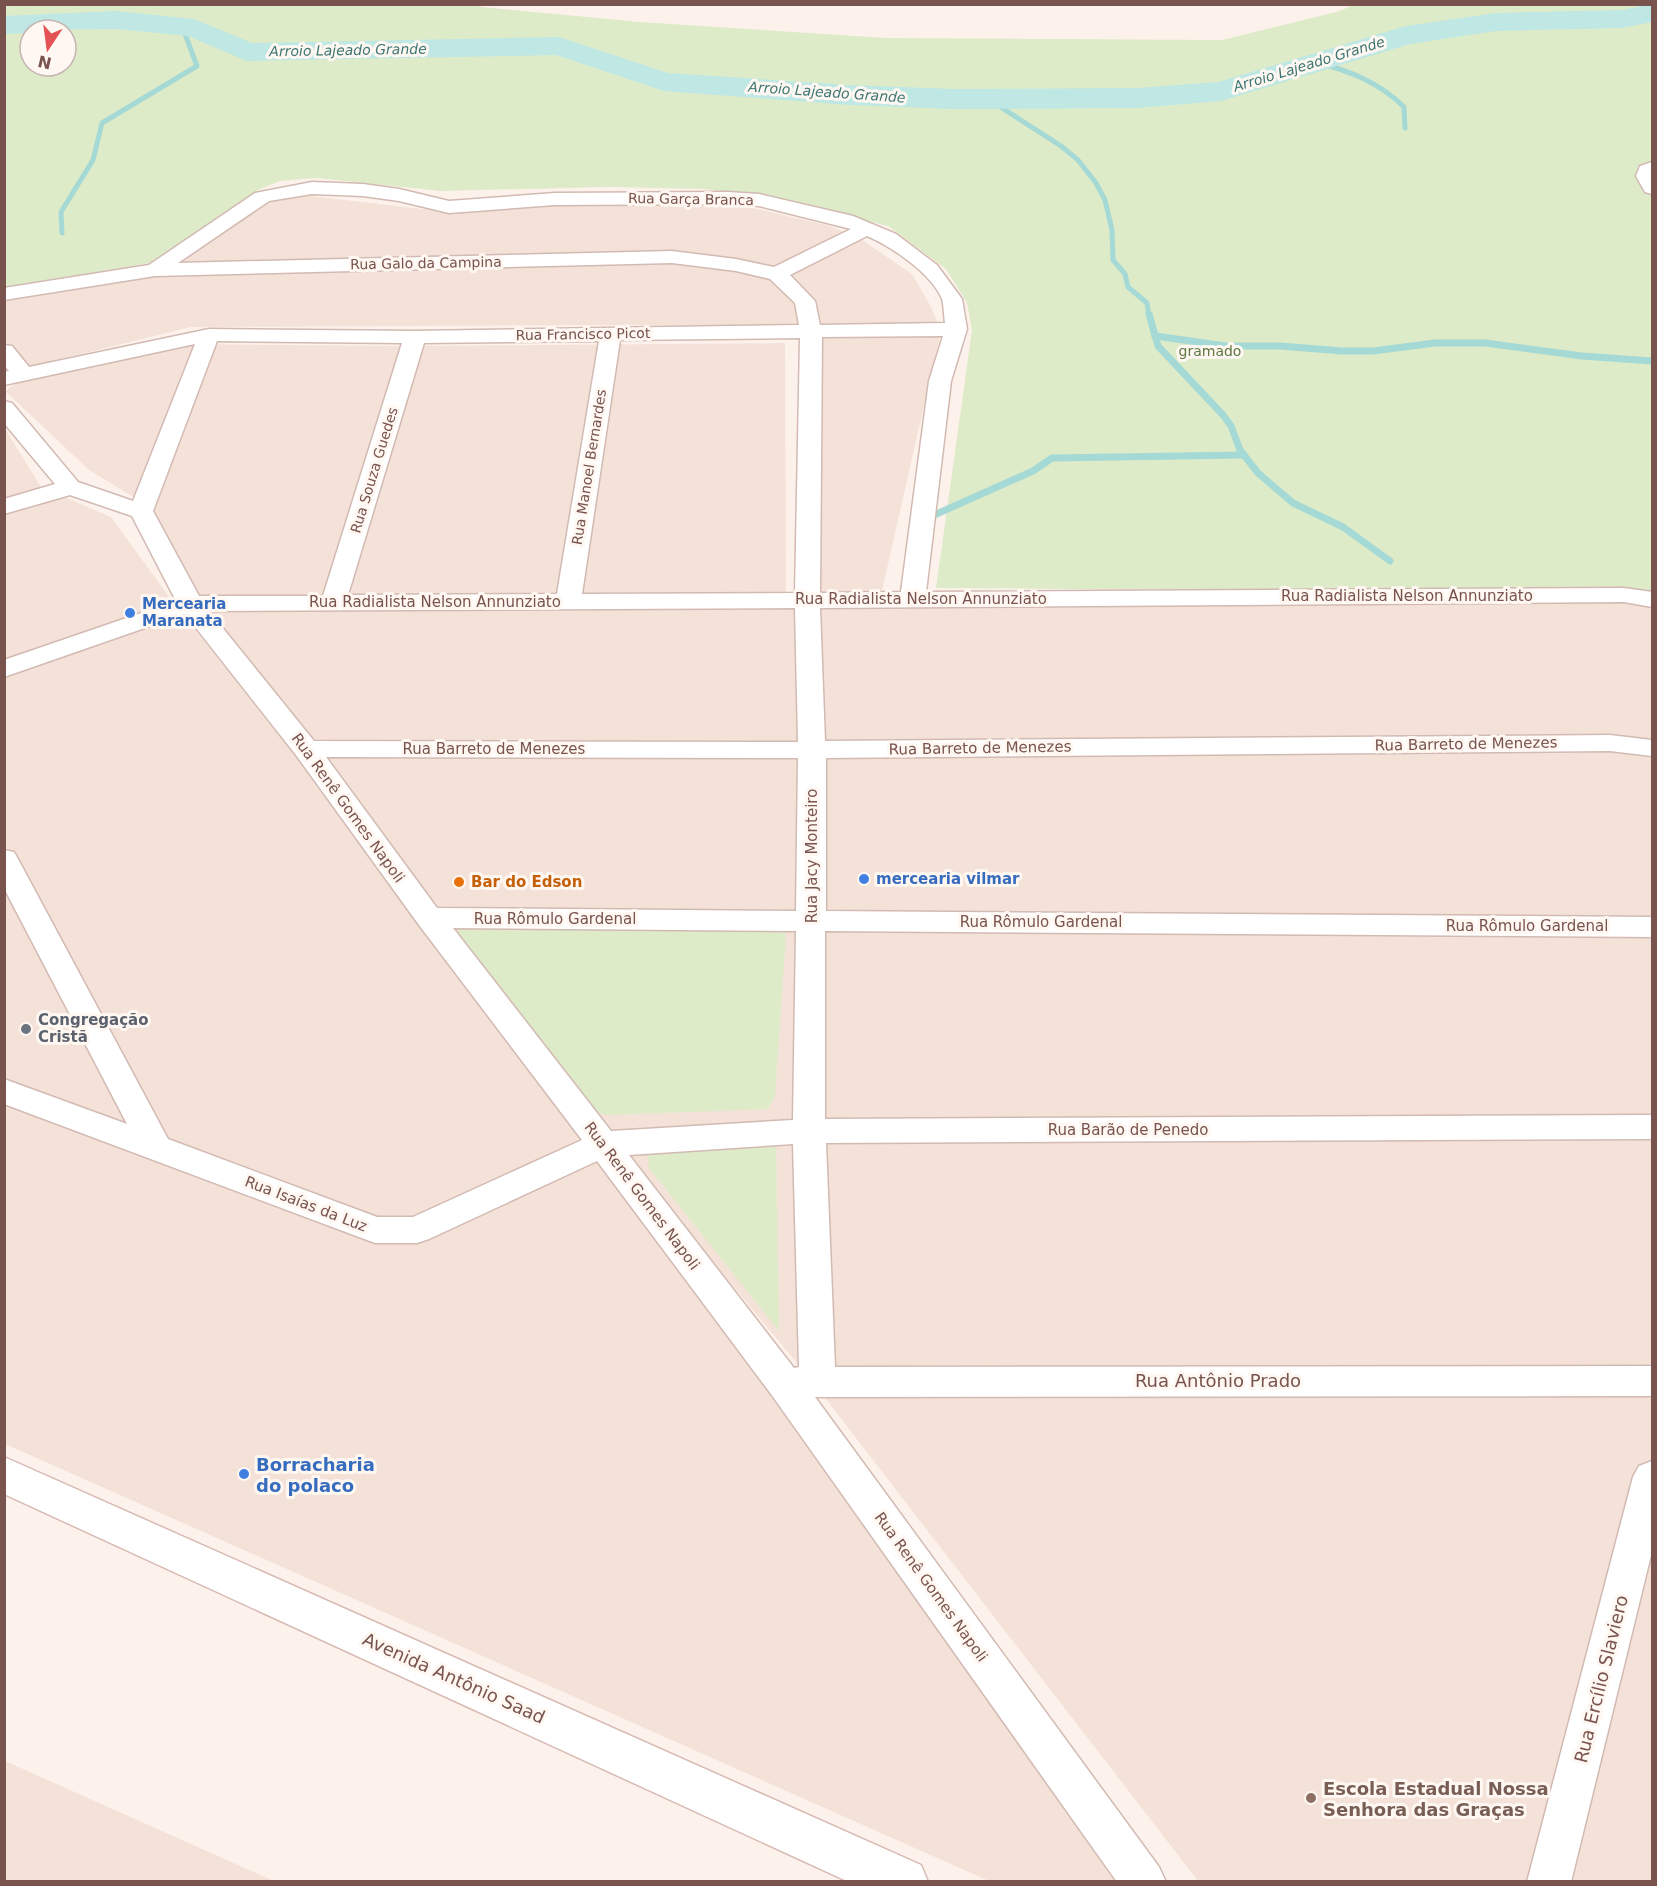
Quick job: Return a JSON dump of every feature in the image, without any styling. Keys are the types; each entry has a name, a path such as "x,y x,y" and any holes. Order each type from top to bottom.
{"main road":[{"name":"Avenida Antônio Saad","path":"4,1475 904,1881"}],"street":[{"name":"Rua Garça Branca","path":"154,270 262,197 312,188 363,190 399,195 449,207 555,199 727,198 768,202 846,220 868,228 889,238 930,269 952,299 956,329 940,381 913,599"},
{"path":"811,332 805,301 777,274 868,228"},
{"name":"Rua Galo da Campina","path":"4,294 154,270 672,257 736,265 777,274"},
{"name":"Rua Francisco Picot","path":"14,377 209,335 415,337 956,329"},
{"name":"Rua Jacy Monteiro","path":"800,1382 809,1131 812,921 812,750 807,599 811,332"},
{"name":"Rua Manoel Bernardes","path":"568,602 611,333"},
{"path":"4,408 70,487 141,511 209,335"},
{"name":"Rua Souza Guedes","path":"333,603 415,337"},
{"path":"4,351 14,377"},
{"path":"4,507 70,487"},
{"name":"Rua Renê Gomes Napoli","path":"141,511 190,604 306,749 429,918 603,1144 800,1382 1144,1881"},
{"name":"Rua Radialista Nelson Annunziato","path":"4,669 190,604 1613,595 1653,599"},
{"name":"Rua Barreto de Menezes","path":"306,749 812,750 1610,743 1653,748"},
{"path":"4,859 154,1146"},
{"name":"Rua Rômulo Gardenal","path":"429,918 1653,927"},
{"name":"Rua Isaías da Luz","path":"4,1091 375,1230 417,1230 603,1144"},
{"name":"Rua Barão de Penedo","path":"603,1144 809,1131 1653,1127"},
{"name":"Rua Antônio Prado","path":"800,1382 1653,1381"},
{"name":"Rua Ercílio Slaviero","path":"1549,1881 1653,1477"}],"shaded area":[{"path":"302,195 423,209 599,202 697,202 753,208 830,226 859,238 912,274 930,305 941,331 881,595 819,595 816,326 191,327 24,368 5,340 4,297 161,269 261,203 283,196"},
{"path":"785,343 786,596 1623,593 1652,598 1652,1881 1198,1881 815,1385 608,1135 199,603 150,507 89,470 5,391 21,380 183,344 403,346"},
{"path":"4,427 41,487 111,517 178,609 294,753 419,921 590,1142 1117,1881 989,1881 5,1444"},
{"path":"5,1761 274,1881 5,1881"}],"green space":[{"name":"gramado","path":"484,4 481,7 640,22 887,38 1222,40 1340,11 1353,5 1652,5 1652,166 1645,168 1643,177 1652,194 1652,598 1623,593 936,588 972,330 967,303 946,269 888,226 764,196 703,189 609,187 441,191 316,178 280,181 260,189 150,263 5,288 4,5"},
{"path":"461,926 778,927 786,934 775,1097 768,1109 606,1115 591,1110 453,933"},
{"path":"776,1142 779,1331 649,1168 647,1153"}],"waterway":[{"name":"Arroio Lajeado Grande","path":"4,25 116,20 194,28 247,52 559,46 664,82 850,95 953,99 1137,98 1221,91 1406,35 1496,22 1622,19 1652,13"},
{"path":"62,233 61,212 93,160 102,123 197,66 182,26"},
{"path":"1316,62 1340,69 1374,84 1394,98 1404,107 1405,128"},
{"path":"988,99 1061,146 1078,160 1096,183 1105,200 1112,230 1113,260 1125,274 1128,287 1147,303 1149,316"},
{"path":"1149,314 1155,336"},
{"path":"1155,336 1226,346 1280,346 1342,351 1373,351 1435,343 1485,343 1582,356 1652,361"},
{"path":"1155,336 1158,346 1223,415 1231,426 1244,455"},
{"path":"932,516 1033,471 1052,458 1244,455"},
{"path":"1244,455 1258,473 1293,503 1343,527 1390,561"}],"place":[{"name":"Mercearia Maranata","path":"130,613"},
{"name":"mercearia vilmar","path":"864,879"},
{"name":"Bar do Edson","path":"459,882"},
{"name":"Congregação Cristã","path":"26,1029"},
{"name":"Borracharia do polaco","path":"244,1474"},
{"name":"Escola Estadual Nossa Senhora das Graças","path":"1311,1798"}]}
